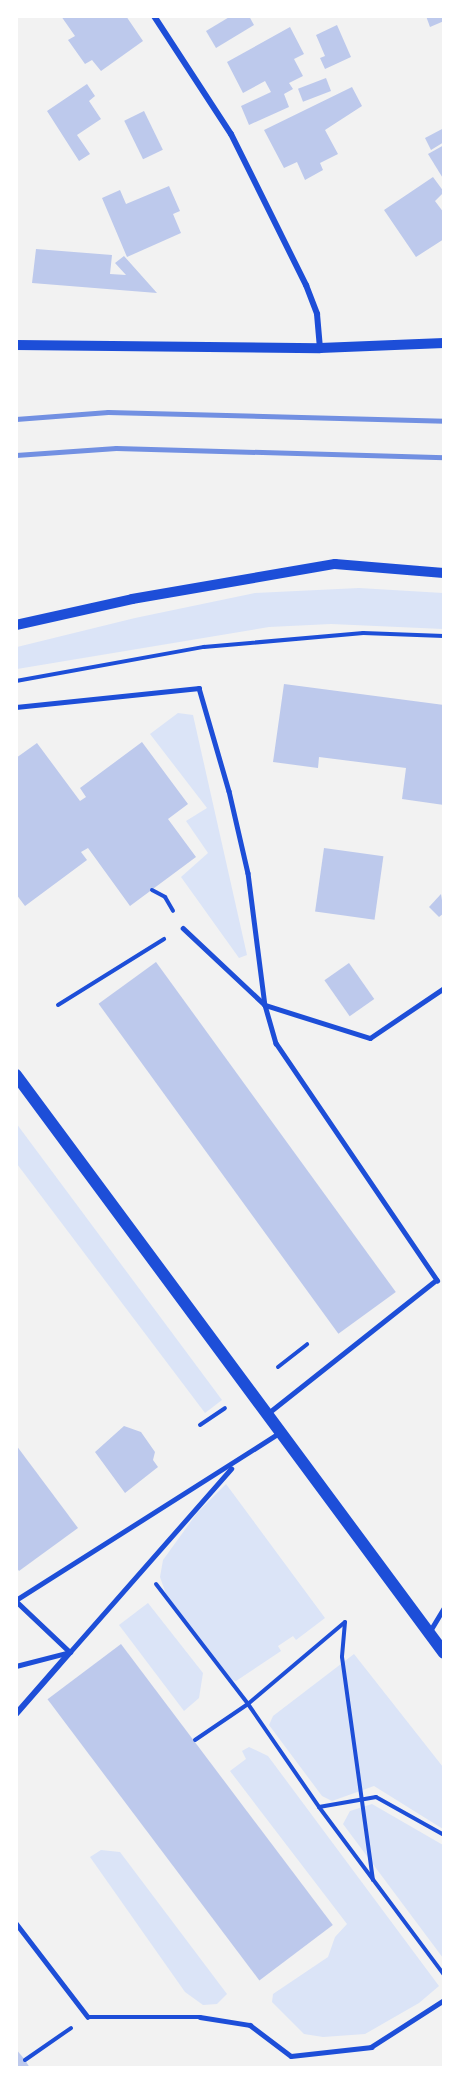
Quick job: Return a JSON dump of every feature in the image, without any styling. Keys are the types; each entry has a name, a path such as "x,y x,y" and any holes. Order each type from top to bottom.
{"main road":[{"path":"16,1075 444,1653"}],"street":[{"path":"154,16 231,134 306,285 317,314 320,348"},
{"path":"16,345 320,348 444,343"},
{"path":"16,625 132,599 335,564 444,573"},
{"path":"16,1714 70,1652"}],"lane":[{"path":"16,707 199,688 229,791 248,873 265,1005 276,1043 437,1280 268,1414"},
{"path":"183,928 265,1005 370,1038 444,988"},
{"path":"70,1652 16,1601 235,1464 280,1432"},
{"path":"16,1666 70,1652 145,1571 235,1464"},
{"path":"429,1633 444,1608"},
{"path":"16,1923 88,2017 200,2017 250,2025 291,2056 371,2047 444,2000"}],"path":[{"path":"16,681 204,647 363,633 444,636"},
{"path":"152,890 165,897 175,915"},
{"path":"58,1005 183,928"},
{"path":"278,1367 307,1344"},
{"path":"200,1425 225,1408"},
{"path":"145,1571 248,1704 319,1808 444,1975"},
{"path":"195,1740 248,1704 345,1622 342,1657 360,1799 374,1882"},
{"path":"319,1808 376,1797 444,1835"},
{"path":"25,2060 88,2017"}],"shaded area":[{"path":"359,588 443,593 443,629 331,624 269,627 17,669 17,647 135,618 255,593"},
{"path":"178,713 193,715 247,955 239,958 181,877 208,853 186,821 207,808 150,734"},
{"path":"16,1123 222,1400 205,1413 17,1164"},
{"path":"226,1484 325,1618 296,1640 293,1636 278,1646 281,1651 236,1681 230,1679 166,1594 160,1577 163,1560 197,1513"},
{"path":"148,1603 203,1673 199,1698 184,1711 119,1625"},
{"path":"354,1654 443,1767 443,1829 374,1786 332,1801 322,1796 269,1725 273,1716"},
{"path":"249,1747 268,1756 439,1986 419,2003 365,2034 323,2037 304,2034 272,2002 273,1994 328,1957 335,1937 347,1924 230,1771 246,1759 242,1751"},
{"path":"372,1804 443,1845 443,1958 343,1824 350,1811"},
{"path":"101,1850 120,1852 227,1994 217,2004 203,2005 185,1992 90,1857"}],"building":[{"path":"61,16 126,16 143,41 101,71 92,60 85,64 68,40 75,36"},
{"path":"231,16 249,16 254,25 216,48 206,31"},
{"path":"426,16 443,16 444,21 430,27"},
{"path":"337,25 351,57 325,69 320,58 325,56 316,35"},
{"path":"290,27 304,54 294,59 303,76 289,83 293,89 284,94 289,107 249,125 241,106 271,92 265,81 243,93 227,62"},
{"path":"326,78 331,91 303,102 298,89"},
{"path":"87,84 95,96 89,101 101,119 77,135 90,154 79,161 47,111"},
{"path":"352,87 362,106 325,130 338,154 320,163 323,170 305,180 297,162 284,168 264,130"},
{"path":"144,111 163,150 143,159 124,121"},
{"path":"444,128 444,142 431,150 425,138"},
{"path":"444,145 444,180 428,154"},
{"path":"433,177 444,192 435,201 444,213 444,239 416,257 384,210"},
{"path":"169,186 180,211 173,214 181,233 127,257 102,198 120,190 126,204"},
{"path":"36,249 112,255 110,274 126,275 115,263 124,256 157,293 32,283"},
{"path":"284,684 444,705 444,805 402,799 406,768 319,757 318,768 273,762"},
{"path":"142,742 188,804 168,819 196,857 130,906 88,848 81,852 87,860 25,906 16,894 16,758 37,743 80,801 86,797 80,788"},
{"path":"324,848 383,856 375,920 315,911"},
{"path":"441,894 444,913 439,917 429,907"},
{"path":"156,962 396,1292 338,1334 99,1004"},
{"path":"349,963 374,999 350,1016 324,980"},
{"path":"124,1426 141,1432 155,1452 153,1460 158,1467 125,1493 95,1452"},
{"path":"16,1445 78,1528 19,1571 16,1567"},
{"path":"121,1644 333,1925 259,1980 48,1699"},
{"path":"16,2049 25,2060 30,2068 16,2068"}],"railway":[{"path":"16,419 108,412 444,421"},
{"path":"16,455 116,448 444,457"}]}
